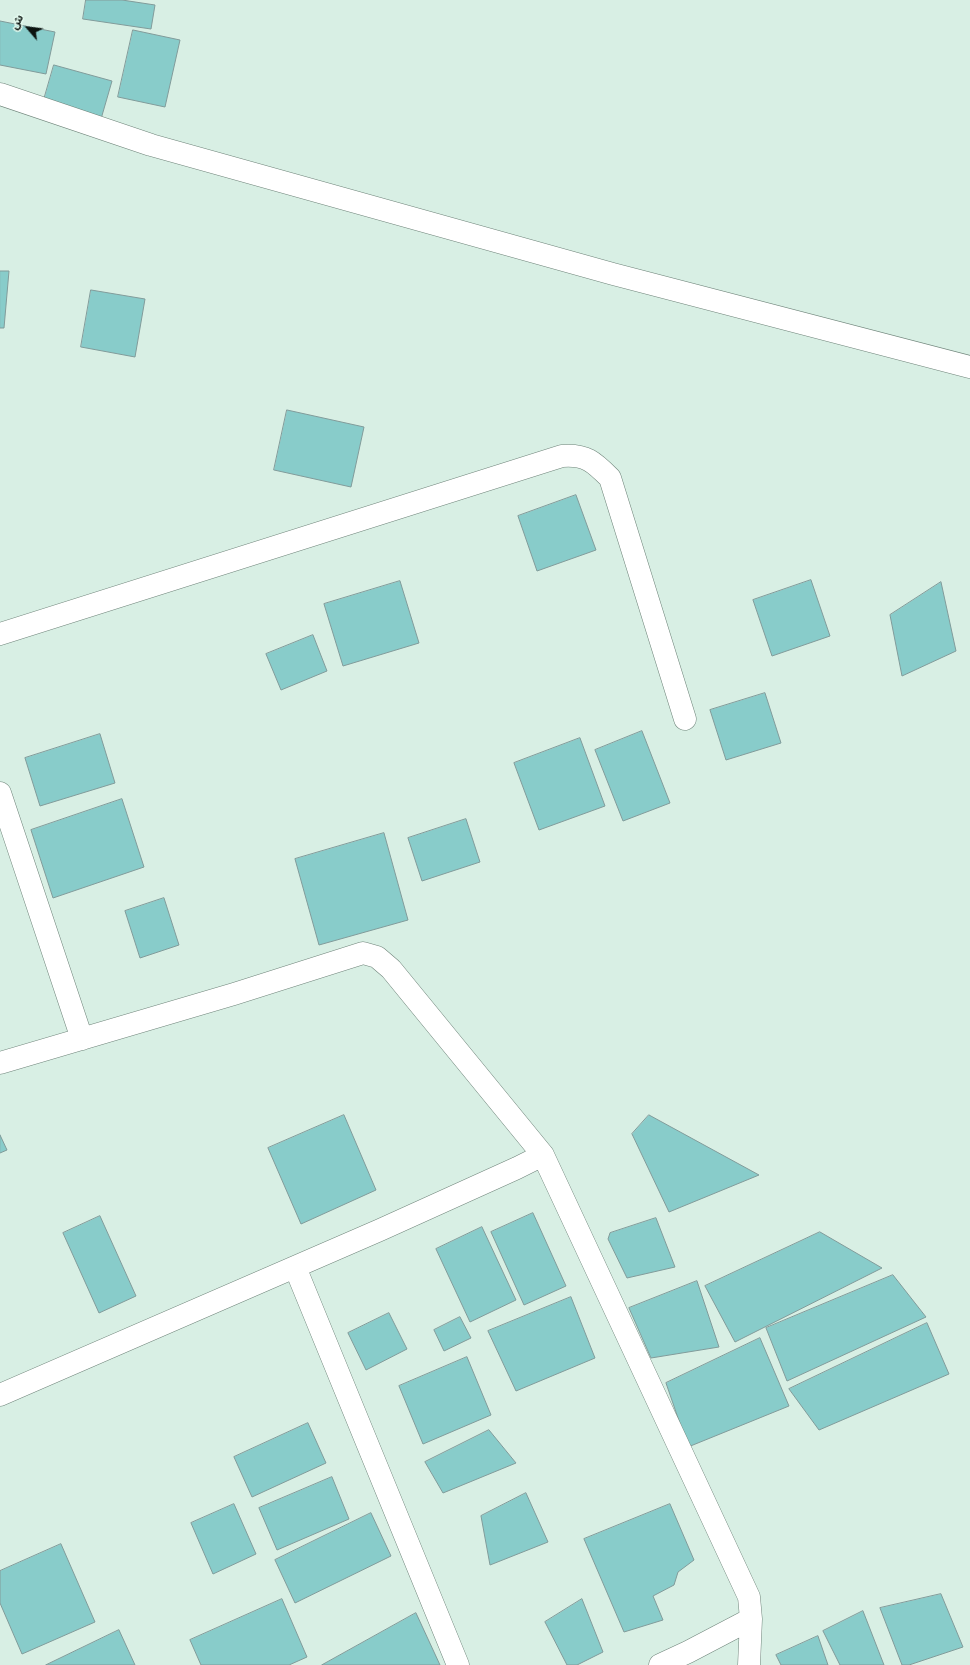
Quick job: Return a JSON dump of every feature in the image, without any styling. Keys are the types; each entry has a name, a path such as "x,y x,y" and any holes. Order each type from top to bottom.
{"street":[{"path":"0,94 167,149 613,274 970,367"},
{"path":"0,634 562,456 576,455 595,463 610,478 685,719"},
{"path":"0,793 82,1039"},
{"path":"0,1063 234,994 363,953 377,957 391,968 543,1154 749,1597 751,1619 749,1665"},
{"path":"0,1395 295,1267 517,1168 543,1154"},
{"path":"295,1267 458,1665"},
{"path":"660,1665 751,1619"}],"building":[{"path":"86,0 122,0 155,5 151,29 83,19"},
{"path":"0,21 55,32 46,74 0,65"},
{"path":"133,30 180,40 165,107 118,97"},
{"path":"54,65 112,81 101,119 43,103"},
{"path":"0,271 9,271 4,328 0,328"},
{"path":"91,290 145,299 135,357 81,347"},
{"path":"287,410 364,427 351,487 274,470"},
{"path":"576,495 596,550 537,571 518,516"},
{"path":"811,580 830,636 772,656 753,600"},
{"path":"400,581 419,643 343,666 324,604"},
{"path":"941,582 956,651 902,676 890,615"},
{"path":"313,635 327,671 281,690 266,654"},
{"path":"765,693 781,743 726,760 710,710"},
{"path":"642,731 670,803 623,821 595,750"},
{"path":"100,734 115,783 40,806 25,758"},
{"path":"580,738 605,806 539,830 514,763"},
{"path":"122,799 144,867 53,898 31,830"},
{"path":"466,819 480,862 422,881 408,838"},
{"path":"384,833 408,920 319,945 295,859"},
{"path":"164,898 179,945 140,958 125,911"},
{"path":"344,1115 376,1190 301,1224 268,1148"},
{"path":"649,1115 759,1175 669,1212 632,1134"},
{"path":"0,1135 7,1150 0,1153"},
{"path":"533,1213 566,1286 524,1305 491,1232"},
{"path":"100,1216 136,1296 99,1313 63,1233"},
{"path":"656,1218 675,1267 627,1278 608,1239 610,1233"},
{"path":"482,1227 516,1300 470,1322 436,1249"},
{"path":"820,1232 882,1268 735,1342 705,1286"},
{"path":"893,1275 926,1317 787,1381 766,1328"},
{"path":"697,1281 719,1347 651,1358 629,1308"},
{"path":"571,1297 595,1358 516,1391 488,1331"},
{"path":"389,1313 407,1349 366,1370 348,1333"},
{"path":"460,1317 471,1338 444,1351 434,1330"},
{"path":"927,1323 949,1374 819,1430 789,1389"},
{"path":"760,1338 789,1406 688,1447 666,1383"},
{"path":"467,1357 491,1415 423,1444 399,1386"},
{"path":"308,1423 326,1463 252,1497 234,1457"},
{"path":"489,1430 516,1463 443,1493 425,1462"},
{"path":"332,1477 349,1519 277,1550 259,1508"},
{"path":"526,1493 548,1542 490,1565 481,1516"},
{"path":"234,1504 256,1554 213,1574 191,1523"},
{"path":"670,1504 694,1560 678,1572 674,1585 653,1596 663,1620 624,1632 584,1539"},
{"path":"371,1513 391,1556 295,1603 275,1560"},
{"path":"61,1544 95,1622 22,1654 0,1603 0,1571"},
{"path":"941,1594 963,1647 909,1665 902,1665 880,1608"},
{"path":"282,1599 307,1657 289,1665 201,1665 190,1640"},
{"path":"582,1599 603,1652 577,1665 567,1665 545,1622"},
{"path":"863,1611 884,1665 840,1665 823,1631"},
{"path":"416,1613 440,1665 322,1665"},
{"path":"119,1630 135,1665 46,1665"},
{"path":"818,1636 828,1665 781,1665 776,1655"}]}
